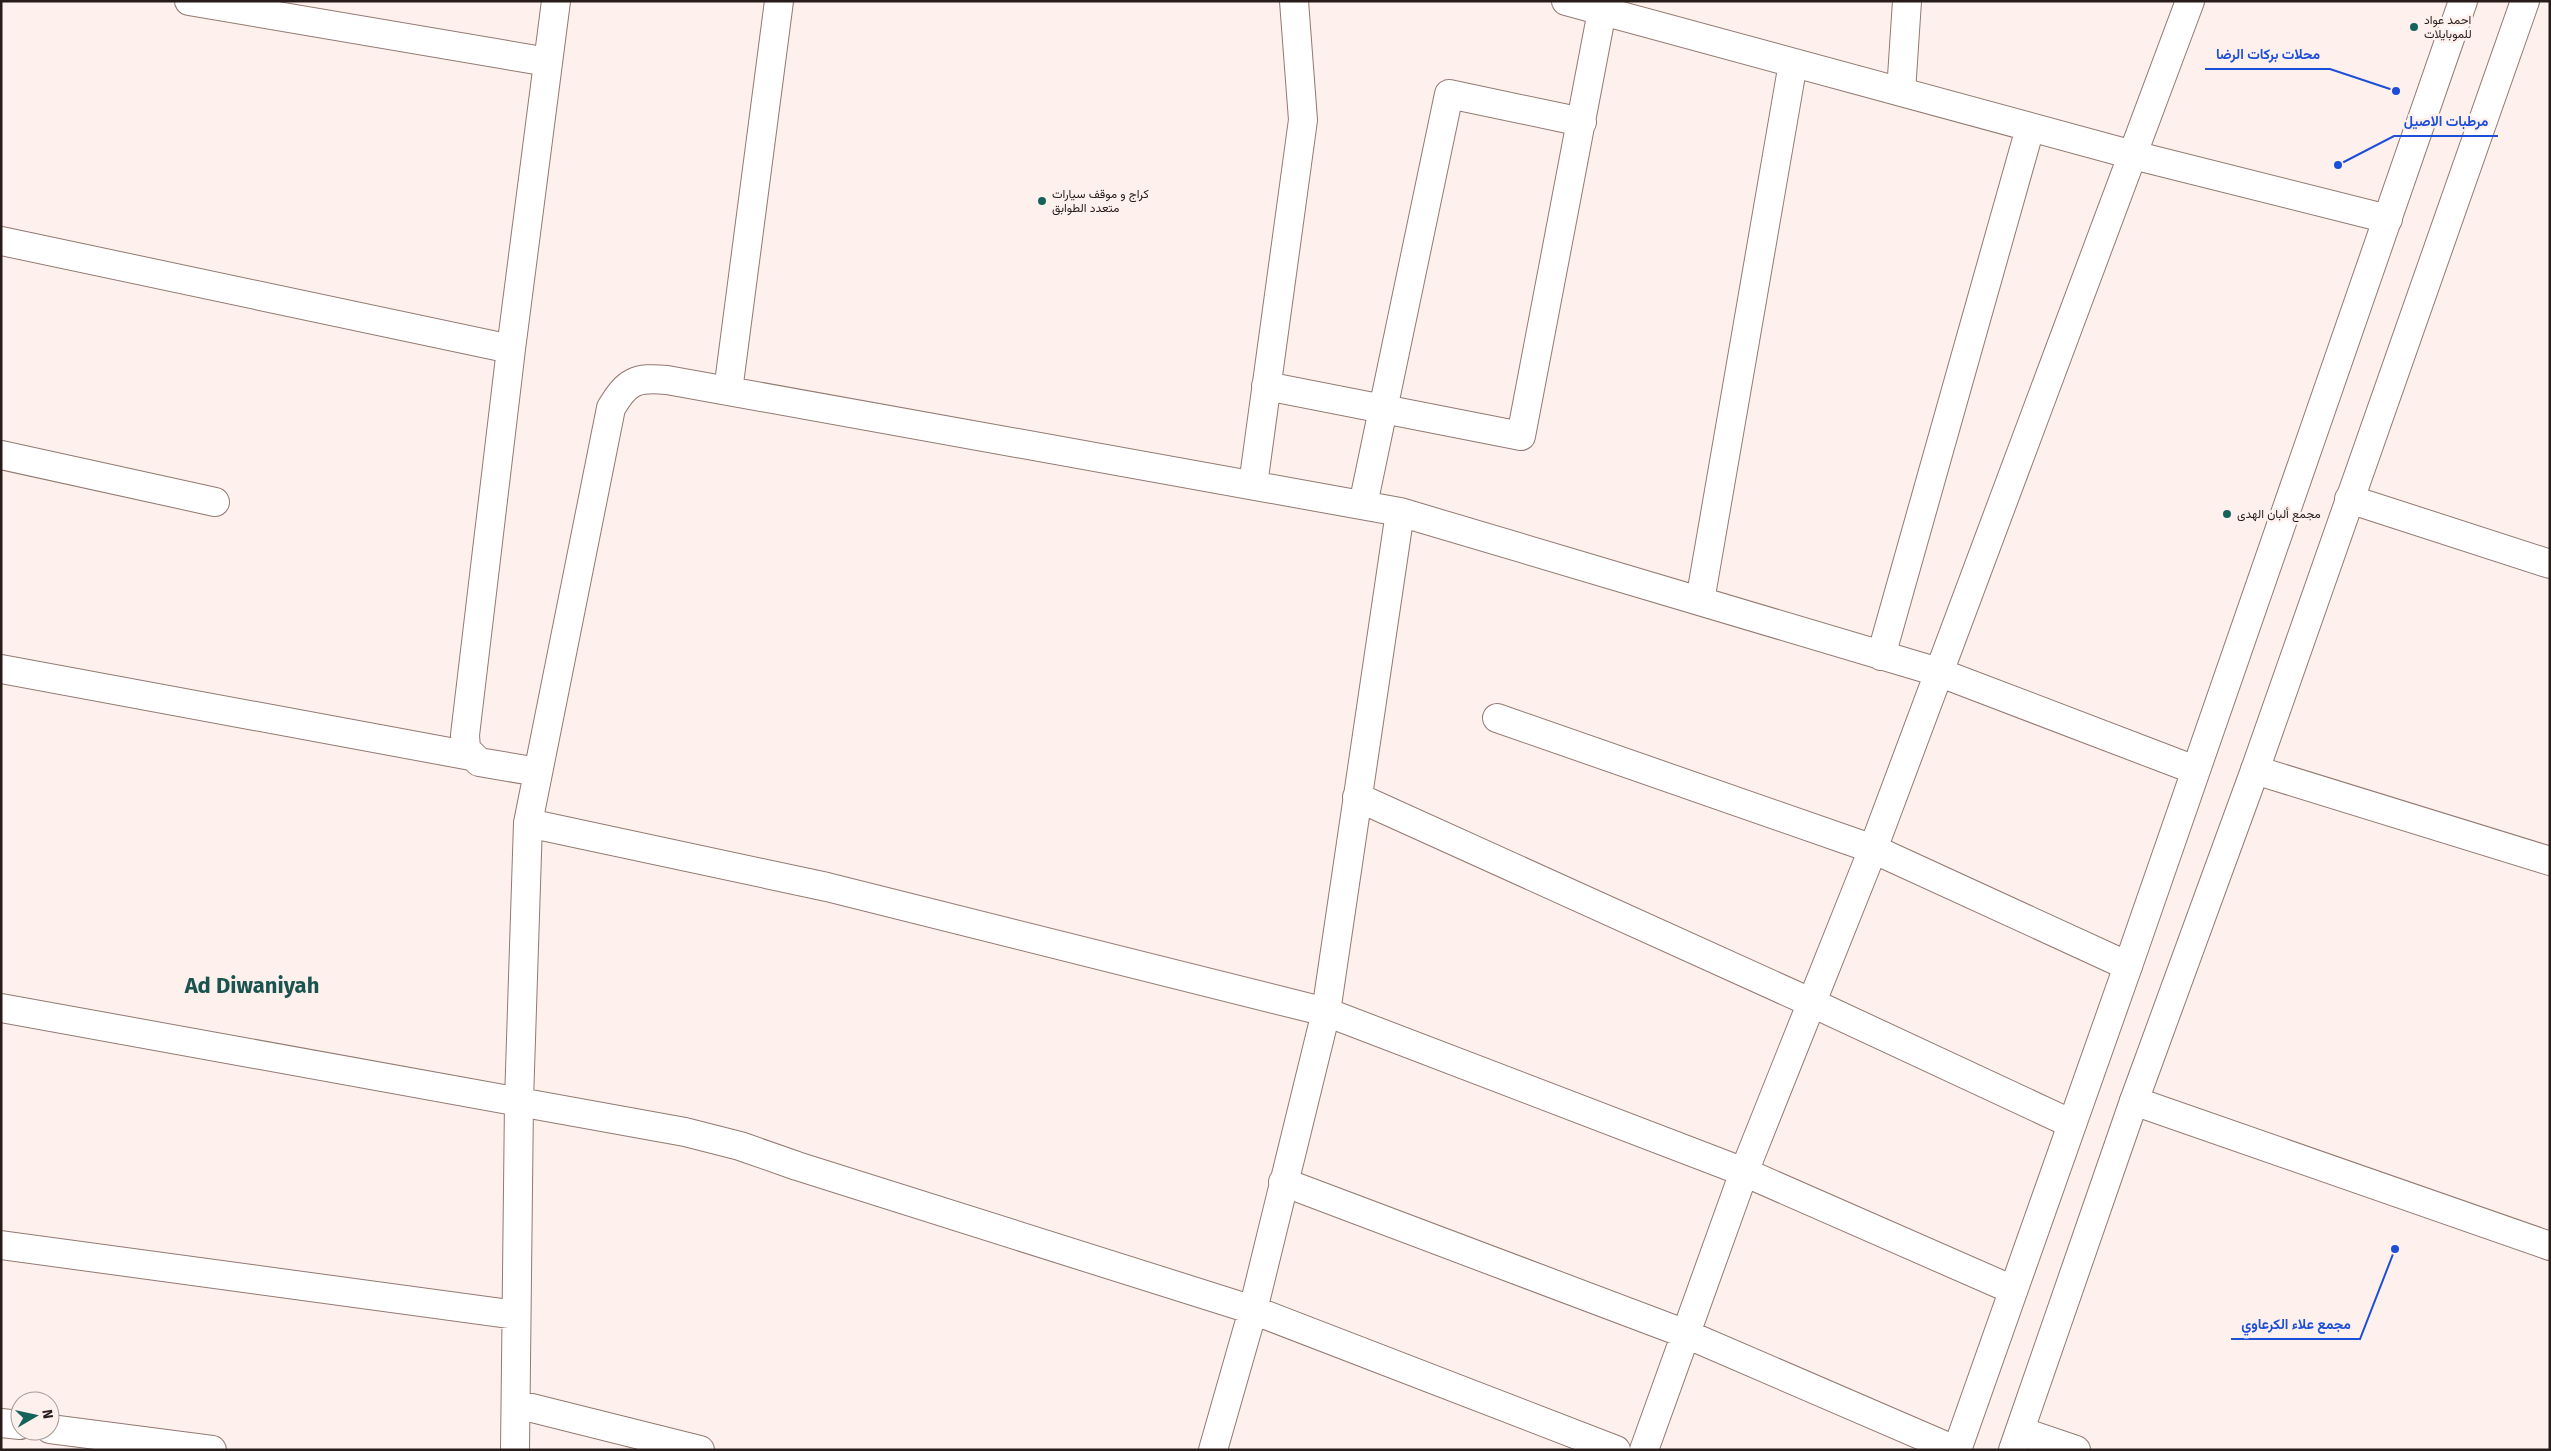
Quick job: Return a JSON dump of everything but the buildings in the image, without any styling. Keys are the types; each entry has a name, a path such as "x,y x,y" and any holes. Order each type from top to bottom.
{"street":[{"path":"189,1 548,62"},
{"path":"538,772 479,762 466,749 465,735 511,349 556,1"},
{"path":"728,391 779,1"},
{"path":"1252,485 1303,120 1294,1"},
{"path":"1566,1 2030,128 2388,219"},
{"path":"1901,92 1906,1"},
{"path":"1644,1450 1744,1172 1810,1002 1873,849 2190,1"},
{"path":"1283,1182 1686,1334 1956,1450 2128,966 2463,1"},
{"path":"2076,1450 2016,1440 2134,1101 2255,770 2525,1"},
{"path":"1266,386 1521,436 1602,11"},
{"path":"1700,601 1793,63"},
{"path":"1363,505 1450,94 1582,122"},
{"path":"1881,656 2030,128"},
{"path":"1,241 511,349"},
{"path":"515,1450 519,1101 528,823 611,408 623,388 644,378 728,391 1400,512 1938,672 2195,770"},
{"path":"1,455 215,502"},
{"path":"2349,499 2550,564"},
{"path":"1213,1450 1252,1310 1326,1012 1400,512"},
{"path":"1,668 471,756"},
{"path":"1497,718 1873,849 2128,966"},
{"path":"2255,770 2550,861"},
{"path":"1357,797 1810,1002 2072,1124"},
{"path":"528,823 827,887 1326,1012 1744,1172 2013,1290"},
{"path":"1,1008 519,1101 685,1132 740,1146 797,1166 1252,1310 1616,1450"},
{"path":"2134,1101 2550,1246"},
{"path":"1,1245 516,1315"},
{"path":"516,1404 700,1450"},
{"path":"60,1430 212,1450"}],"place":[{"name":"احمد عواد للموبايلات","path":"2414,27"},
{"name":"محلات بركات الرضا","path":"2396,91"},
{"name":"مرطبات الاصيل","path":"2338,165"},
{"name":"كراج و موقف سيارات متعدد الطوابق","path":"1042,201"},
{"name":"مجمع ألبان الهدى","path":"2227,514"},
{"name":"مجمع علاء الكرعاوي","path":"2395,1249"}],"district":[{"name":"Ad Diwaniyah","path":"252,985"}]}
